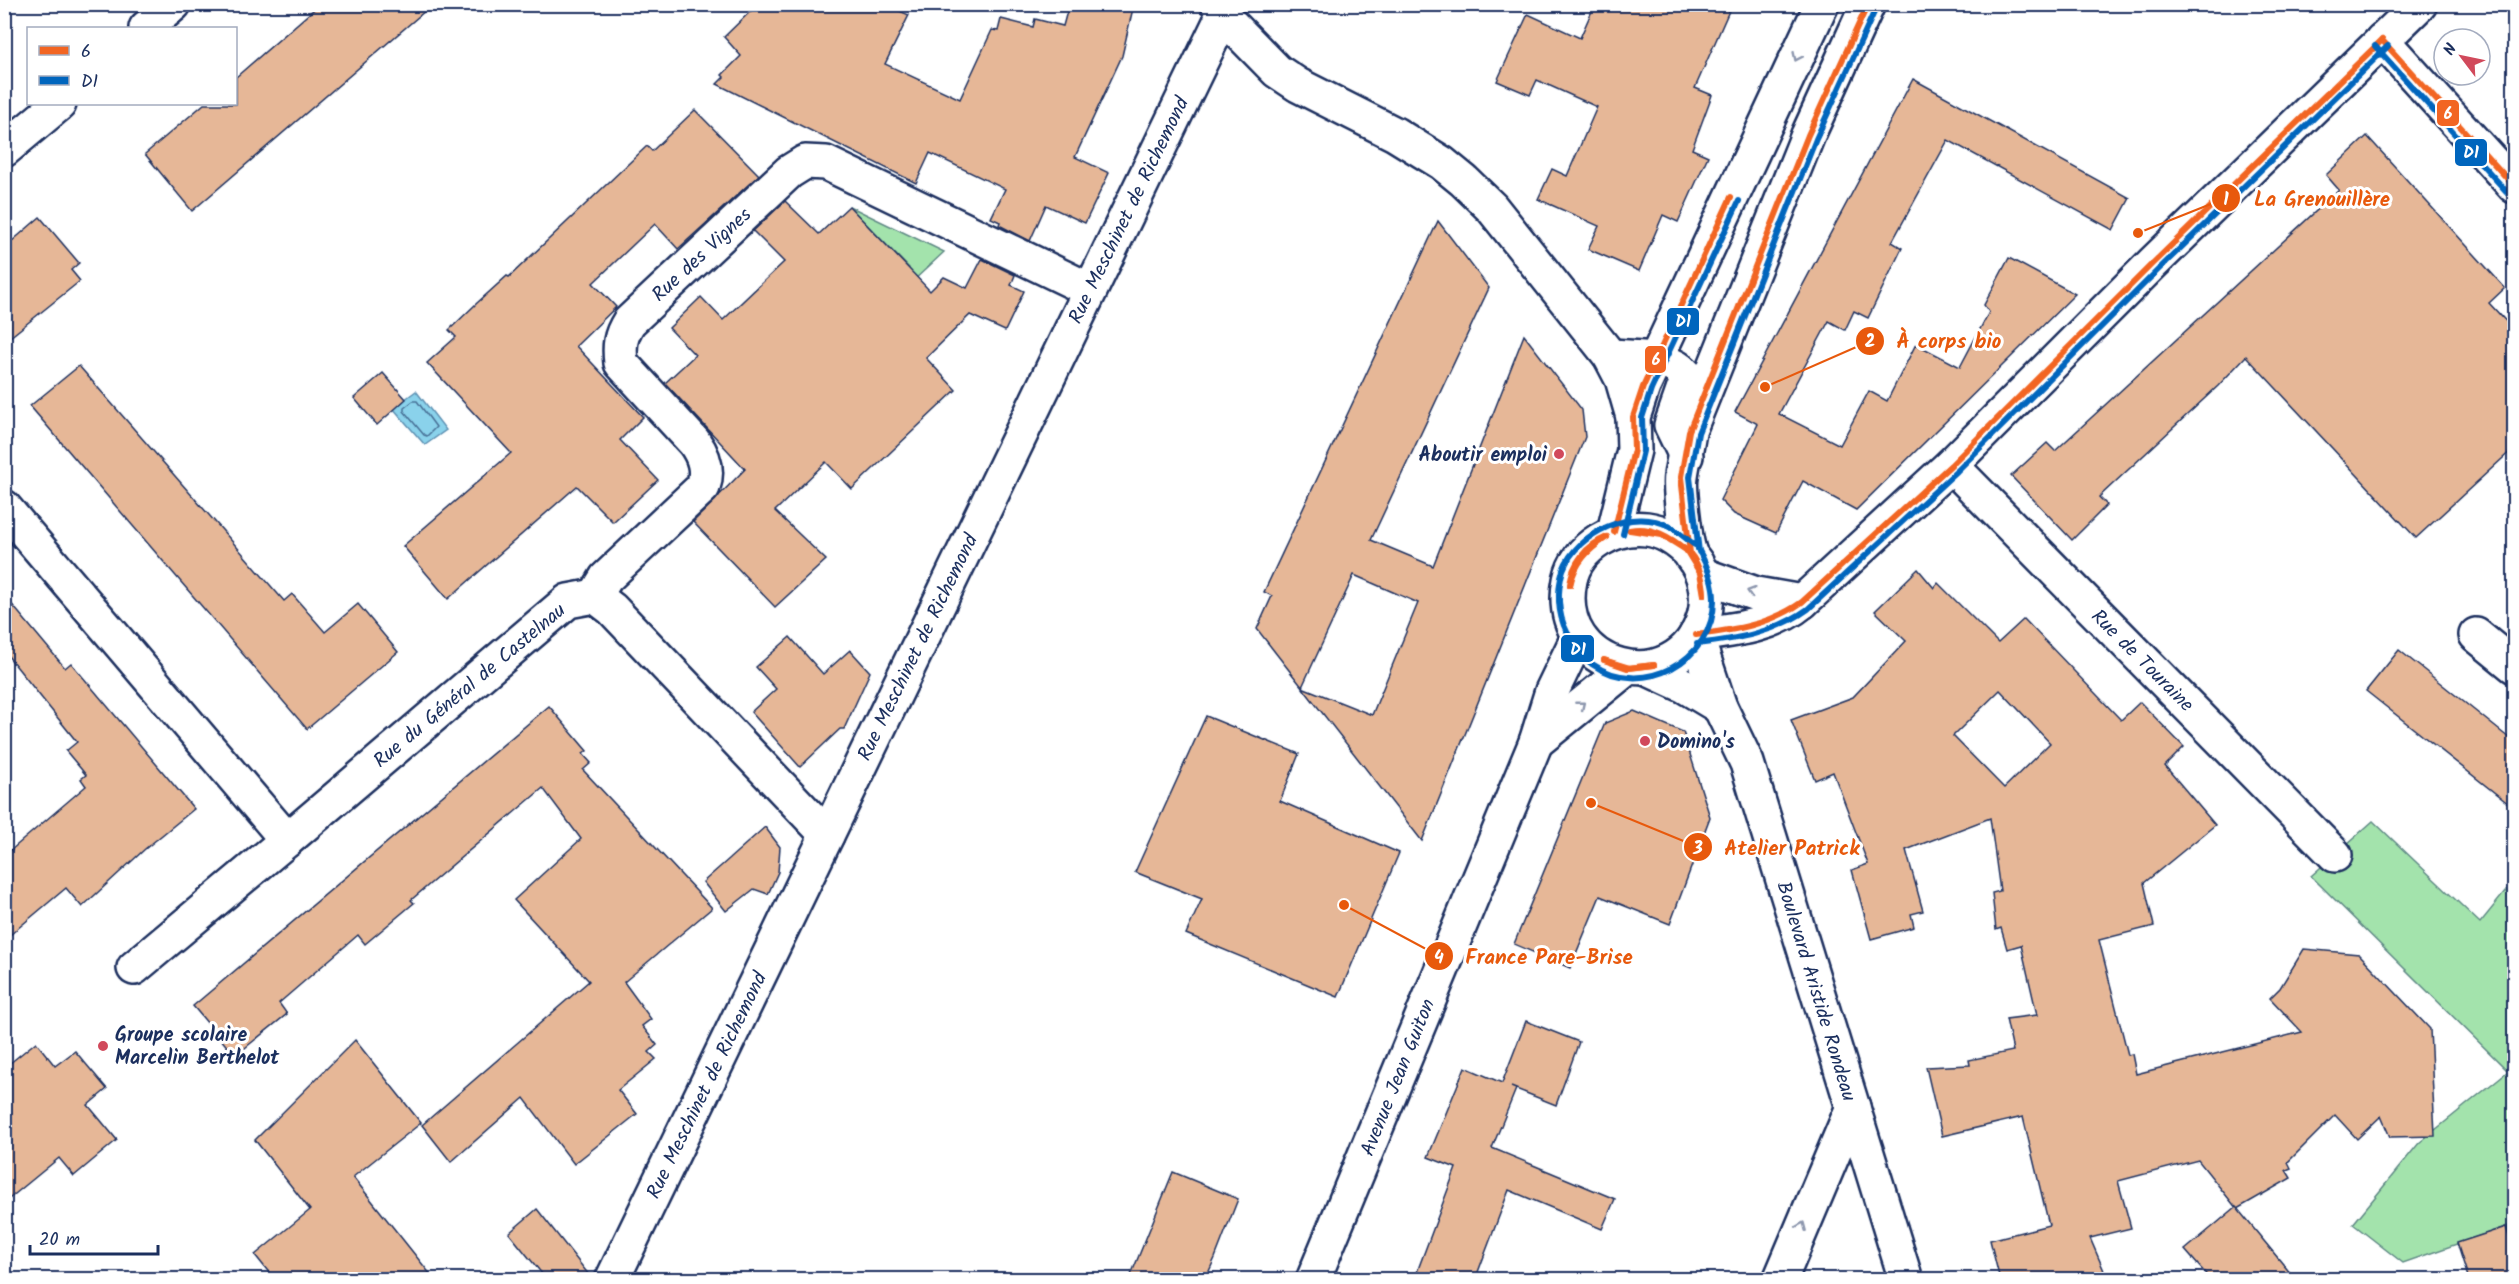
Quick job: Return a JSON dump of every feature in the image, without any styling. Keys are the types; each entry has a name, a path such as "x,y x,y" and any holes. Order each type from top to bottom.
{"street":[{"path":"147,27 174,4"},
{"path":"1633,417 1656,359 1822,4"},
{"path":"1636,668 1664,662 1681,652 1696,635 1704,616 1707,596 1696,564 1681,477 1689,431 1808,135 1868,4"},
{"path":"1696,635 1761,624 1791,611 1802,602 1951,465 2162,255 2420,4"},
{"path":"1220,10 1277,71 1298,85 1395,134 1442,163 1464,181 1492,208 1610,356 1622,379 1633,417 1634,450 1614,532"},
{"name":"Rue Meschinet de Richemond","path":"612,1280 1090,290 1220,10"},
{"path":"2382,40 2514,186"},
{"path":"4,150 58,105"},
{"name":"Rue des Vignes","path":"595,596 606,578 703,487 708,474 701,452 694,442 621,363 619,347 621,334 629,322 789,172 806,162 826,163 1090,290"},
{"path":"1610,356 1656,359 1682,370 1688,377 1671,425 1686,456"},
{"name":"Rue de Touraine","path":"1951,465 2335,855"},
{"path":"4,507 287,840"},
{"path":"1720,707 1685,686 1636,668 1607,662 1591,652 1578,637 1569,618 1567,597 1571,576 1581,557 1595,542 1614,532 1648,529 1678,542 1696,564 1756,594 1802,602"},
{"path":"595,596 612,609 826,835"},
{"name":"Rue du Général de Castelnau","path":"134,968 568,601 595,596"},
{"name":"Boulevard Aristide Rondeau","path":"1696,635 1720,707 1748,763 1906,1280"},
{"path":"2476,635 2514,666"},
{"name":"Avenue Jean Guiton","path":"1313,1280 1536,742 1552,691 1578,637"},
{"name":"Avenue Jean Guiton","path":"1536,742 1636,668"},
{"path":"1780,1280 1853,1107"}],"green space":[{"path":"849,206 944,252 764,421 757,412 909,268"},
{"path":"2373,821 2480,923 2514,881 2514,1251 2507,1231 2508,1226 2403,1263 2353,1224 2419,1143 2508,1071 2311,876"}],"water":[{"path":"416,391 446,430 425,445 393,408"}],"building":[{"path":"320,4 433,4 192,211 145,154 203,105 237,105 237,76"},
{"path":"758,4 884,4 909,15 885,64 960,99 992,30 998,31 1001,19 1033,27 1035,19 1063,26 1069,4 1134,4 1122,56 1075,157 1109,173 1085,223 1046,205 1030,241 999,225 1000,222 991,218 1005,189 930,153 916,183 717,84 724,77 722,75 741,56 724,37"},
{"path":"1595,4 1732,4 1695,88 1712,95 1692,149 1708,156 1678,222 1663,215 1639,271 1588,249 1599,226 1538,199 1552,169 1567,176 1597,107 1537,80 1530,95 1497,81 1528,14 1580,38"},
{"path":"1913,79 2130,198 2113,230 1948,140 1892,242 1902,248 1868,318 1854,311 1845,330 1829,321 1779,414 1840,445 1869,391 1887,401 1916,344 1960,367 1989,312 1984,305 2009,258 2075,294 1856,510 1803,481 1776,533 1734,514 1720,500 1758,424 1735,412"},
{"path":"695,110 759,175 678,249 655,224 593,283 616,307 576,346 643,417 620,440 658,480 613,522 577,486 448,599 403,546 511,453 427,363 456,337 449,330 477,303 507,276 509,277 647,146 652,151"},
{"path":"2367,136 2505,288 2489,303 2514,330 2514,448 2416,538 2246,356 2218,386 2099,497 2107,505 2072,540 2011,476 2047,443 2055,451 2339,190 2326,175"},
{"path":"785,201 819,234 849,206 930,291 944,277 967,288 982,259 1015,275 1011,285 1024,291 1005,331 970,315 926,358 956,390 852,489 826,462 775,511 826,560 775,607 693,522 745,469 665,383 695,355 669,328 701,297 723,320 784,262 753,231"},
{"path":"40,217 79,263 71,270 80,281 4,342 4,248"},
{"path":"1438,221 1489,288 1371,540 1433,566 1524,335 1582,410 1585,437 1422,841 1302,687 1257,629 1272,596 1264,592","holes":["1354,575 1418,603 1372,715 1302,687"]},
{"path":"79,366 284,601 292,594 325,632 358,604 398,652 307,729 30,406"},
{"path":"383,373 406,399 377,425 354,398"},
{"path":"1918,569 1934,588 1938,583 1998,643 2024,619 2121,720 2140,702 2184,747 2165,766 2215,825 2144,883 2154,926 2099,940 2128,1055 2132,1054 2136,1074 2302,1032 2270,998 2280,988 2304,949 2359,954 2430,1029 2435,1136 2390,1137 2381,1116 2357,1139 2335,1115 2288,1162 2291,1168 2286,1170 2291,1178 2237,1209 2198,1160 2118,1181 2131,1228 2090,1238 2108,1280 2000,1280 1990,1240 2049,1225 2023,1117 1942,1136 1926,1067 1970,1065 1969,1060 2013,1051 2006,1019 2037,1015 2021,945 2007,949 2001,928 1996,930 1992,893 2000,891 1990,818 1906,850 1923,911 1911,914 1914,927 1871,939 1852,870 1868,864 1833,772 1815,780 1791,720 1853,697 1906,641 1875,611","holes":["2000,690 2050,743 2004,788 1953,736"]},
{"path":"4,595 65,668 71,663 194,809 145,849 82,907 66,888 4,940 4,856 86,786 81,779 86,775 66,751 77,742 4,651"},
{"path":"790,637 823,674 850,650 870,672 844,729 840,729 800,767 751,712 776,689 756,667"},
{"path":"2399,650 2514,742 2514,808 2366,691"},
{"path":"549,706 587,751 583,754 591,763 583,770 712,908 624,982 651,1019 642,1026 657,1045 649,1052 656,1059 618,1090 637,1114 574,1164 524,1098 451,1162 422,1125 589,981 514,900 581,839 543,788 411,900 414,903 365,944 358,935 279,1003 287,1014 235,1056 193,1006"},
{"path":"1634,711 1683,732 1710,817 1670,924 1600,896 1570,968 1514,944 1605,723"},
{"path":"1206,716 1299,754 1280,801 1399,853 1338,997 1186,934 1202,899 1135,872"},
{"path":"765,827 780,847 778,872 768,894 754,889 726,911 703,882"},
{"path":"1526,1021 1579,1042 1556,1105 1516,1089 1492,1148 1615,1199 1602,1229 1509,1190 1475,1280 1414,1280 1456,1168 1428,1157 1465,1067 1502,1083"},
{"path":"355,1040 421,1123 353,1177 435,1280 275,1280 255,1255 310,1210 255,1140"},
{"path":"36,1042 55,1066 75,1051 107,1089 88,1105 117,1140 74,1176 59,1158 4,1203 4,1068"},
{"path":"1173,1172 1238,1199 1215,1258 1205,1280 1129,1280"},
{"path":"2236,1207 2296,1280 2211,1280 2185,1250"},
{"path":"537,1209 593,1280 547,1280 509,1233"},
{"path":"2506,1227 2514,1252 2514,1280 2469,1280 2457,1243"}],"transit line":[{"name":"6","path":"1690,553 1681,477 1689,431 1808,135 1868,4"},
{"name":"D1","path":"1699,552 1690,477 1698,433 1816,139 1876,8"},
{"name":"6","path":"2382,40 2514,186"},
{"name":"6","path":"1696,635 1764,621 1802,602 1951,465 2153,263 2382,40"},
{"name":"D1","path":"2375,46 2507,192"},
{"name":"D1","path":"1697,644 1755,634 1782,624 1808,609 1957,471 2159,269 2388,46"},
{"name":"6","path":"1614,532 1634,450 1633,417 1643,387 1731,197"},
{"name":"D1","path":"1623,534 1643,451 1642,418 1651,390 1739,201"},
{"name":"D1","path":"1695,545 1669,526 1655,521 1639,520 1608,527 1593,534 1580,544 1570,556 1563,570 1559,601 1561,617 1567,632 1584,657 1592,664 1612,674 1632,677 1653,675 1672,668 1689,656 1702,641 1711,622 1714,600 1709,574 1698,549"},
{"name":"6","path":"1630,530 1653,531 1686,550"},
{"name":"6","path":"1630,530 1662,535 1686,550"},
{"name":"6","path":"1570,585 1577,562 1587,550 1607,537"},
{"name":"6","path":"1570,585 1583,557 1607,537"},
{"name":"6","path":"1686,550 1700,571 1704,595"},
{"name":"6","path":"1686,550 1700,573 1704,595"},
{"name":"6","path":"1604,660 1630,668 1654,665"},
{"name":"6","path":"1604,660 1627,668 1654,665"}],"place":[{"name":"La Grenouillère","path":"2138,233"},
{"name":"À corps bio","path":"1765,387"},
{"name":"Aboutir emploi","path":"1559,454"},
{"name":"Domino's","path":"1645,741"},
{"name":"Atelier Patrick","path":"1591,803"},
{"name":"France Pare-Brise","path":"1344,905"},
{"name":"Groupe scolaire Marcelin Berthelot","path":"103,1046"}]}
